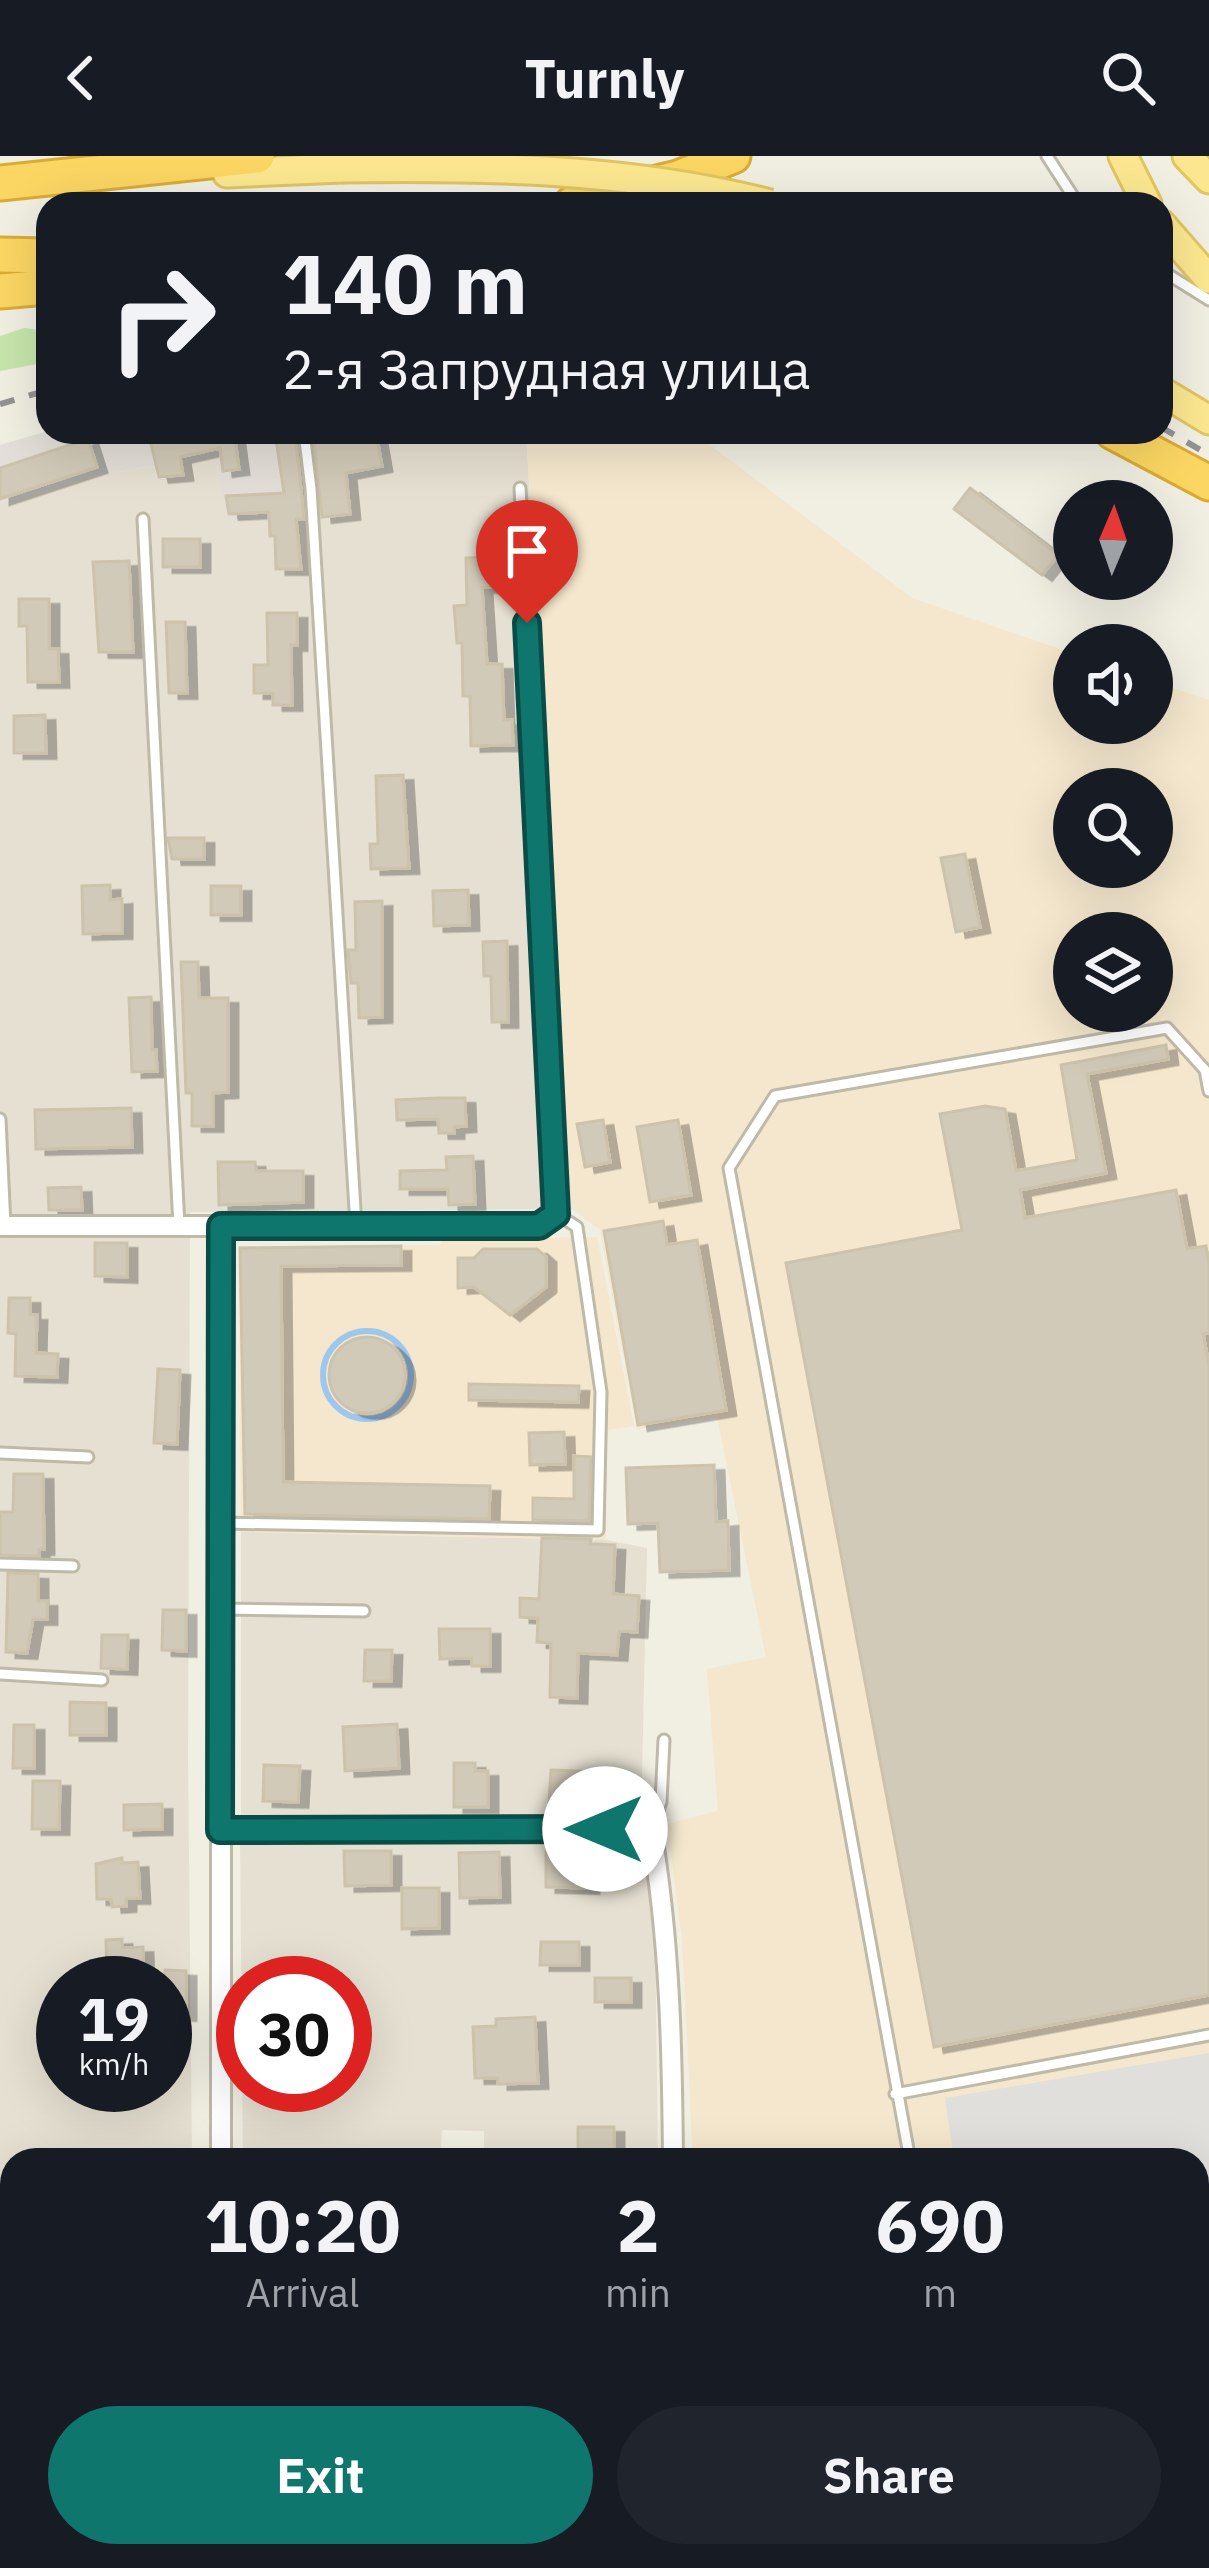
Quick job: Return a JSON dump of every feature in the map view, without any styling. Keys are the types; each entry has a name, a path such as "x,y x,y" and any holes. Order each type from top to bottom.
{"highway":[{"path":"0,165 68,156"},
{"path":"0,183 256,156"},
{"path":"621,192 678,178 734,156"},
{"path":"0,255 36,256"},
{"path":"0,291 36,287"},
{"path":"1136,444 1209,483"}],"main road":[{"path":"1123,156 1141,192"},
{"path":"1187,156 1209,179"},
{"path":"0,183 498,166 683,184 718,192"},
{"path":"1173,238 1209,279"},
{"path":"0,244 36,241"},
{"path":"1173,398 1209,420"},
{"path":"1144,444 1209,483"}],"street":[{"path":"3,1226 539,1226"},
{"path":"221,1226 221,2148"},
{"path":"220,1830 651,1829 672,1998 673,2148"}],"lane":[{"path":"1047,156 1070,192"},
{"path":"1173,278 1209,300"},
{"path":"305,444 356,1226"},
{"path":"520,488 556,1214"},
{"path":"143,519 179,1226"},
{"path":"907,2148 729,1168 775,1096 1167,1028 1205,1070 1209,1091"},
{"path":"0,1119 3,1226"},
{"path":"539,1226 556,1214"},
{"path":"220,1523 598,1530 601,1392 577,1227 556,1214"},
{"path":"0,1453 88,1457"},
{"path":"0,1564 73,1566"},
{"path":"220,1609 364,1610"},
{"path":"0,1674 102,1680"},
{"path":"651,1829 661,1802 664,1740"},
{"path":"896,2094 1209,2035"}],"shaded area":[{"path":"36,434 36,444 387,444 390,474 304,487 305,515 226,518 216,454 96,476 0,503 0,445"},
{"path":"387,444 527,444 572,1209 190,1212 190,1956 36,1956 36,2112 192,2112 192,2148 0,2148 0,503 96,476 217,454 304,515 303,487 390,473"},
{"path":"527,444 709,444 912,598 1053,647 1053,744 1173,744 1173,688 1209,700 1209,2148 692,2148 682,1939 667,1824 718,1811 707,1669 766,1657 717,1417 637,1429 600,1230 572,1209"},
{"path":"597,1237 634,1426 607,1430 606,1540 241,1532 239,1246 440,1245 442,1240"},
{"path":"241,1532 606,1540 647,1548 641,1818 241,1819"},
{"path":"637,1836 643,1842 655,1922 658,2148 484,2148 484,2131 442,2130 441,2148 243,2148 243,2112 372,2112 372,1956 241,1956 240,1839"},
{"path":"1209,2053 1209,2148 952,2148 945,2098"}],"green space":[{"path":"24,328 36,330 36,364 0,371 0,336"}],"building":[{"path":"73,444 90,444 97,467 0,499 0,468"},
{"path":"151,444 236,444 239,469 223,471 220,448 180,457 183,475 159,477"},
{"path":"277,444 296,444 304,519 296,519 301,569 276,569 269,512 229,514 226,496 284,493"},
{"path":"314,444 378,444 382,466 346,473 350,514 322,517"},
{"path":"970,488 1053,551 1053,561 1042,575 954,509"},
{"path":"163,539 200,539 200,567 163,567"},
{"path":"490,557 491,587 482,587 487,664 502,664 504,720 512,720 513,745 471,746 470,696 463,696 462,643 457,643 454,606 467,605 466,558"},
{"path":"129,561 133,652 99,652 93,562"},
{"path":"19,599 49,599 49,649 58,649 59,682 28,682 27,626 19,626"},
{"path":"267,613 297,613 297,645 291,645 292,705 273,705 273,693 254,693 254,665 268,665"},
{"path":"166,622 185,622 187,693 169,693"},
{"path":"45,715 46,753 14,753 14,716"},
{"path":"403,775 409,868 371,869 370,844 378,844 376,776"},
{"path":"168,838 204,838 204,859 172,859"},
{"path":"965,854 980,927 956,932 941,858"},
{"path":"110,885 110,900 122,899 122,933 83,934 82,886"},
{"path":"211,886 241,886 241,915 211,915"},
{"path":"468,890 469,925 434,926 433,891"},
{"path":"382,901 382,1017 359,1018 358,983 351,983 348,950 356,950 355,902"},
{"path":"507,941 508,1022 492,1022 491,976 484,976 483,942"},
{"path":"181,962 198,962 199,998 228,998 228,1092 213,1093 213,1126 192,1126 192,1093 186,1093"},
{"path":"151,997 157,1071 132,1072 129,998"},
{"path":"1166,1045 1168,1059 1087,1074 1106,1173 1020,1190 1025,1218 1176,1190 1187,1249 1206,1246 1209,1995 934,2047 786,1263 962,1230 940,1114 985,1106 1005,1109 1016,1171 1077,1160 1061,1065"},
{"path":"465,1098 466,1126 454,1127 454,1133 439,1133 438,1119 397,1120 396,1100"},
{"path":"131,1108 132,1147 36,1149 35,1110"},
{"path":"603,1120 610,1162 585,1167 577,1124"},
{"path":"678,1120 691,1195 650,1202 637,1127"},
{"path":"473,1156 475,1204 449,1205 448,1189 400,1189 400,1171 447,1170 446,1157"},
{"path":"218,1162 255,1162 256,1171 303,1171 303,1202 219,1205"},
{"path":"81,1187 82,1210 49,1210 48,1188"},
{"path":"663,1221 667,1245 697,1240 726,1410 638,1425 604,1231"},
{"path":"95,1243 127,1243 127,1277 95,1276"},
{"path":"401,1246 401,1265 281,1266 283,1482 490,1486 489,1519 245,1514 240,1248"},
{"path":"483,1249 537,1249 546,1257 546,1287 510,1315 474,1287 458,1288 458,1258 474,1258"},
{"path":"9,1298 30,1298 30,1315 37,1315 36,1353 58,1354 57,1377 15,1376 16,1334 8,1333"},
{"path":"367,1337 394,1348 405,1375 394,1402 367,1413 340,1402 329,1375 340,1348"},
{"path":"158,1369 180,1370 177,1444 154,1443"},
{"path":"469,1384 579,1386 578,1402 469,1400"},
{"path":"564,1432 565,1464 530,1465 529,1433"},
{"path":"574,1456 591,1457 589,1521 533,1520 533,1498 574,1499"},
{"path":"714,1465 716,1522 728,1521 729,1570 660,1572 658,1523 628,1524 626,1468"},
{"path":"14,1474 43,1474 44,1549 39,1549 39,1556 0,1555 0,1512 13,1512"},
{"path":"542,1538 591,1539 590,1544 615,1545 613,1594 639,1596 637,1632 619,1631 617,1655 578,1653 577,1698 550,1697 551,1643 537,1642 538,1618 520,1617 520,1598 539,1599"},
{"path":"8,1573 38,1574 38,1601 47,1601 47,1619 33,1619 27,1653 6,1652"},
{"path":"163,1610 186,1610 186,1651 162,1650"},
{"path":"439,1629 490,1629 490,1666 472,1666 472,1658 440,1659"},
{"path":"102,1635 128,1635 127,1669 101,1668"},
{"path":"365,1650 392,1650 391,1681 364,1681"},
{"path":"70,1702 106,1703 106,1735 70,1735"},
{"path":"397,1724 399,1768 345,1771 343,1727"},
{"path":"14,1725 34,1725 34,1768 13,1768"},
{"path":"454,1763 475,1763 475,1771 488,1771 488,1807 454,1807"},
{"path":"264,1765 300,1766 298,1802 263,1801"},
{"path":"551,1770 601,1772 600,1798 588,1797 587,1815 573,1814 574,1803 549,1802"},
{"path":"33,1781 60,1781 59,1829 32,1829"},
{"path":"162,1804 162,1829 124,1830 124,1805"},
{"path":"344,1851 391,1851 391,1885 345,1886"},
{"path":"499,1852 500,1897 460,1898 459,1853"},
{"path":"546,1852 589,1852 589,1888 546,1887"},
{"path":"122,1858 122,1863 138,1862 140,1898 126,1898 126,1906 112,1907 111,1899 97,1899 96,1864"},
{"path":"402,1888 439,1888 439,1928 402,1929"},
{"path":"122,1939 122,1948 143,1947 143,1956 106,1956 106,1940"},
{"path":"541,1942 579,1942 579,1965 540,1965"},
{"path":"595,1978 631,1978 631,2002 595,2002"},
{"path":"535,2017 538,2083 498,2084 498,2078 475,2078 473,2027 496,2026 496,2019"},
{"path":"578,2127 614,2127 614,2148 578,2148"}],"waterway":[{"path":"367,1331 384,1334 398,1344 408,1358 411,1375 408,1392 398,1406 384,1416 367,1419 350,1416 336,1406 326,1392 323,1375 326,1358 336,1344 350,1334 367,1331"}],"railway":[{"path":"0,404 36,394"},
{"path":"1173,434 1209,455"}],"route":[{"path":"527,623 556,1214 539,1226 221,1226 220,1830 605,1829"}]}
